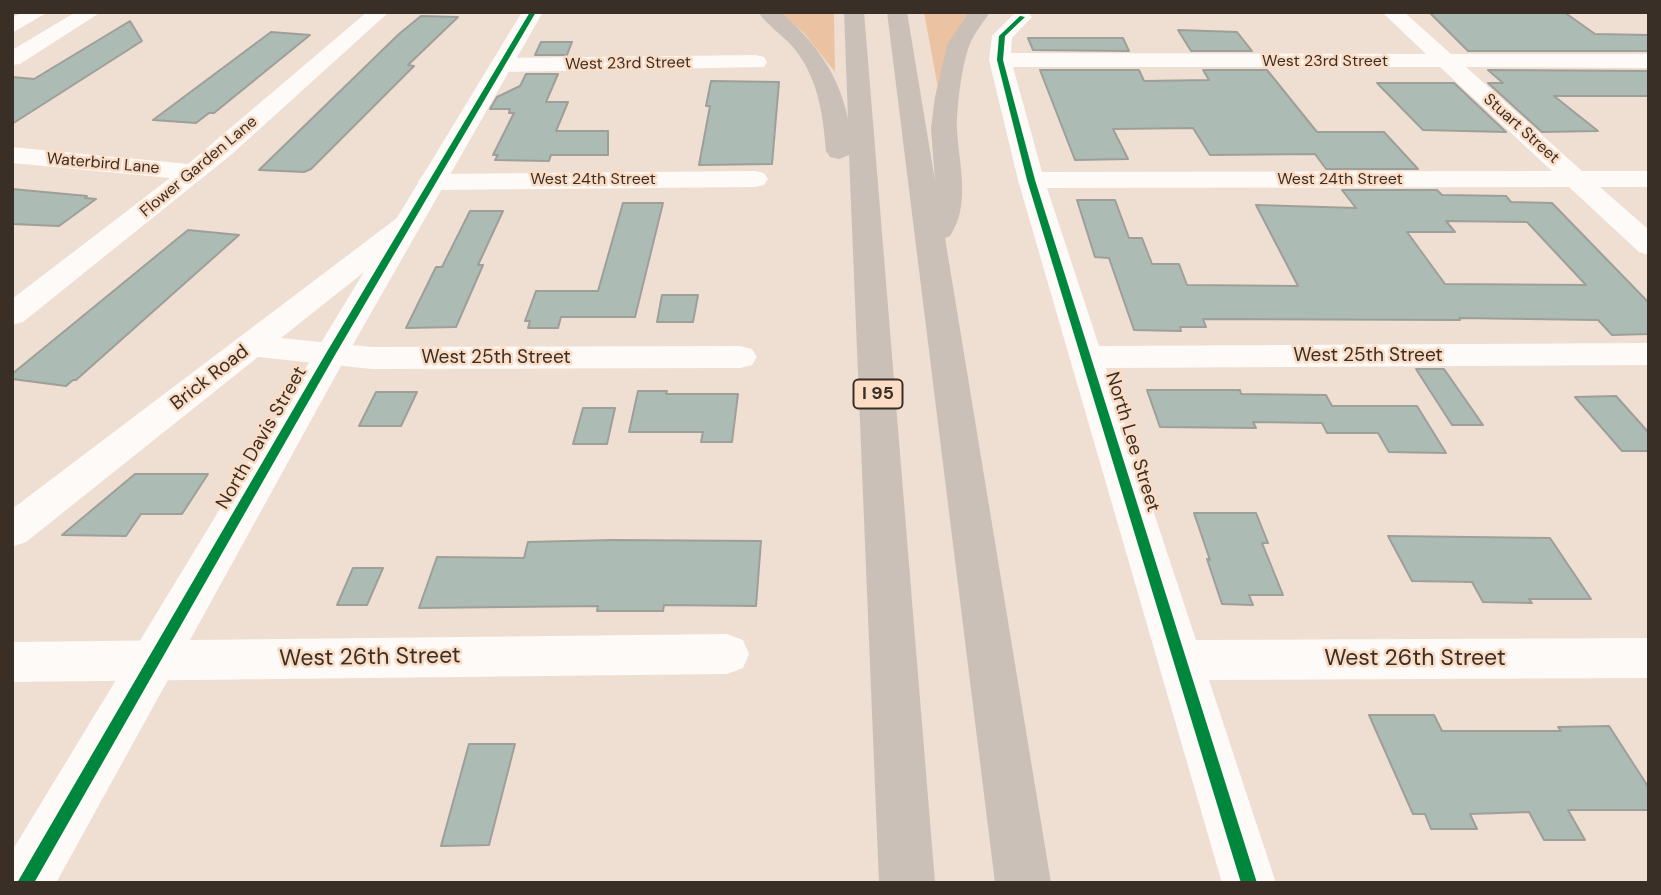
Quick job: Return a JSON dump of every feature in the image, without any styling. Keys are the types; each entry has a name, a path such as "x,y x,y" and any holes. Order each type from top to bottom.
{"highway":[{"path":"768,12 808,51 829,85 837,116 841,172 868,209"},
{"name":"I 95","path":"854,12 907,883"},
{"path":"897,12 1023,883"},
{"path":"933,256 950,188 944,128 947,97 958,45 980,12"}],"street":[{"path":"12,27 38,12"},
{"path":"12,59 90,12"},
{"name":"Flower Garden Lane","path":"12,315 194,172 379,12"},
{"name":"North Davis Street","path":"25,883 431,181 533,12"},
{"name":"Stuart Street","path":"1392,12 1649,246"},
{"path":"1000,60 1002,36 1022,17"},
{"name":"West 23rd Street","path":"1000,60 1649,61"},
{"name":"North Lee Street","path":"1000,60 1031,180 1249,883"},
{"name":"West 23rd Street","path":"501,65 756,62"},
{"name":"Waterbird Lane","path":"12,155 194,172"},
{"name":"West 24th Street","path":"431,181 755,179"},
{"name":"West 24th Street","path":"1031,180 1649,179"},
{"name":"Brick Road","path":"12,531 407,224"},
{"name":"West 25th Street","path":"252,346 372,358 740,357"},
{"name":"West 25th Street","path":"1087,357 1649,354"},
{"name":"West 26th Street","path":"12,662 727,654"},
{"name":"West 26th Street","path":"1181,660 1649,658"}],"shaded area":[{"path":"780,12 834,12 835,72 804,33"},
{"path":"924,12 985,12 938,88"}],"building":[{"path":"1429,12 1564,12 1595,34 1649,35 1649,51 1468,51"},
{"path":"421,16 458,17 408,65 414,66 311,169 304,172 259,170 399,34"},
{"path":"130,21 142,41 12,124 12,77 34,79"},
{"path":"1178,30 1237,32 1252,51 1191,51"},
{"path":"271,32 310,35 214,113 209,113 196,123 153,120"},
{"path":"1028,38 1123,38 1129,51 1033,50"},
{"path":"541,42 572,42 567,55 535,55"},
{"path":"1040,70 1139,70 1144,81 1209,80 1203,70 1267,70 1317,132 1384,132 1418,169 1326,169 1315,154 1210,155 1193,128 1113,129 1128,159 1075,160"},
{"path":"1488,70 1649,71 1649,96 1554,96 1598,131 1542,132 1488,83 1503,83"},
{"path":"526,74 558,74 546,102 568,102 556,131 608,131 608,155 551,155 549,161 495,160 498,155 493,155 514,113 509,113 510,109 490,109 497,97 520,86"},
{"path":"711,81 779,82 772,164 699,165 710,106 706,106"},
{"path":"1377,83 1454,83 1506,132 1423,130"},
{"path":"12,189 96,199 59,226 12,224"},
{"path":"1342,190 1437,190 1442,195 1506,196 1511,202 1552,203 1649,303 1649,334 1612,335 1598,320 1459,318 1460,320 1203,319 1206,327 1180,327 1181,331 1134,330 1109,258 1095,257 1077,200 1115,200 1129,238 1142,238 1152,264 1179,264 1187,285 1298,286 1256,205 1356,208","holes":["1446,221 1527,222 1586,285 1445,284 1407,232 1455,232"]},
{"path":"623,203 663,203 635,317 561,317 558,328 528,328 530,321 525,321 536,291 598,291"},
{"path":"470,211 503,211 478,265 483,265 456,327 406,328 436,267 442,267"},
{"path":"188,230 239,235 76,380 66,386 12,379 12,374"},
{"path":"662,295 698,295 693,322 657,322"},
{"path":"1416,369 1444,369 1483,425 1452,425"},
{"path":"1147,390 1240,390 1241,394 1326,395 1332,406 1417,406 1446,453 1389,452 1378,433 1327,433 1322,423 1253,422 1256,428 1160,427"},
{"path":"638,391 667,391 666,394 738,394 732,442 701,442 703,432 629,432"},
{"path":"376,392 417,392 401,426 359,426"},
{"path":"1616,396 1649,433 1649,451 1622,451 1575,397"},
{"path":"583,408 615,408 607,444 573,444"},
{"path":"135,474 208,474 182,514 141,514 126,536 62,535"},
{"path":"1194,513 1256,513 1268,543 1262,543 1283,595 1249,595 1253,605 1222,604"},
{"path":"1388,536 1550,538 1591,599 1529,599 1532,603 1483,602 1472,582 1412,581"},
{"path":"761,541 756,606 664,605 663,611 597,611 598,606 419,608 437,557 524,558 528,542"},
{"path":"353,568 383,568 367,605 337,605"},
{"path":"1369,715 1434,715 1442,731 1561,731 1558,727 1609,726 1649,788 1649,810 1568,810 1585,840 1544,840 1529,812 1470,814 1477,829 1431,829 1425,814 1413,814"},
{"path":"469,744 515,744 489,845 441,846"}],"cycle path":[{"path":"25,883 330,355 533,12"},
{"path":"1022,17 1002,36 1000,60 1031,180 1249,883"}]}
